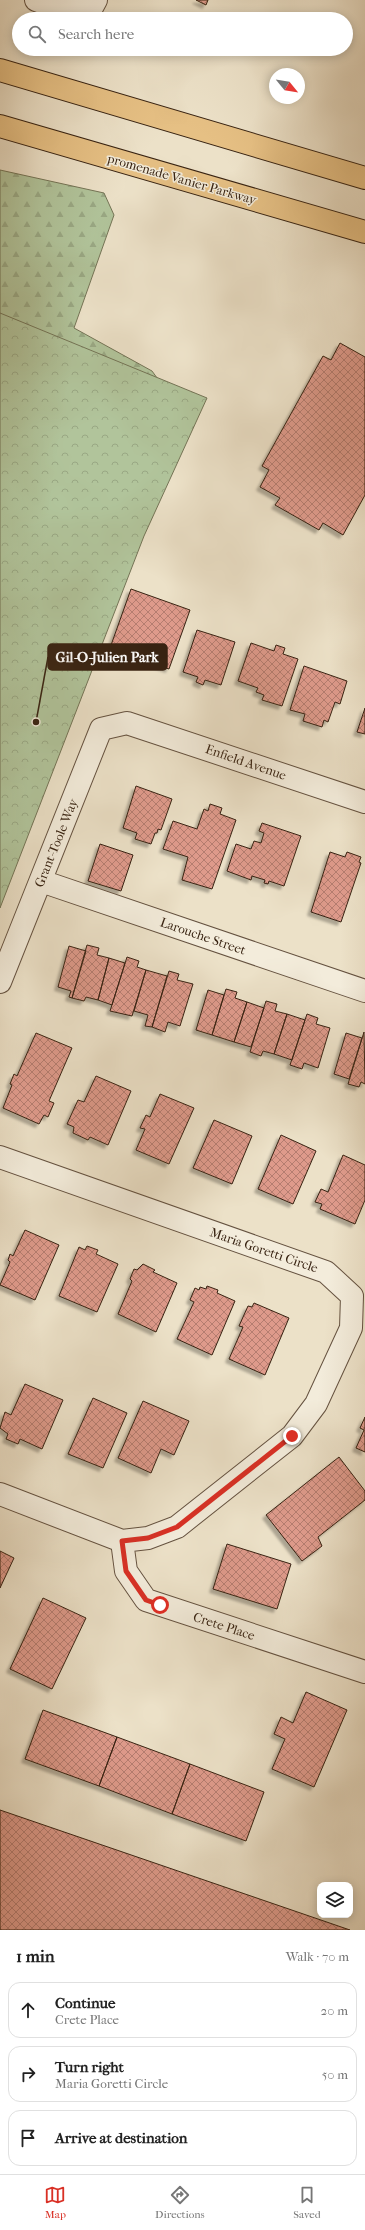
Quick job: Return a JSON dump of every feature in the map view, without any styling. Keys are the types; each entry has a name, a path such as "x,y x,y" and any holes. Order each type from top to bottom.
{"main road":[{"path":"0,70 365,178"},
{"name":"promenade Vanier Parkway","path":"0,126 365,232"}],"street":[{"path":"36,0 65,10 93,6"},
{"name":"Enfield Avenue","path":"127,723 365,802"},
{"name":"Grant-Toole Way","path":"0,982 101,729 127,723"},
{"name":"Larouche Street","path":"41,882 365,991"},
{"name":"Maria Goretti Circle","path":"0,1157 326,1272 352,1296 351,1328 316,1404 292,1436 177,1527 148,1538 122,1541 0,1494"},
{"name":"Crete Place","path":"122,1541 126,1571 146,1600 365,1672"}],"green space":[{"path":"0,170 104,193 114,215 74,328 152,371 160,382 0,340"},
{"path":"0,313 207,398 144,536 0,908"}],"building":[{"path":"196,0 208,0 206,5"},
{"path":"340,343 365,357 365,495 343,535 323,523 319,530 275,505 280,498 260,487 269,470 262,466 323,356 331,360"},
{"path":"131,589 190,610 169,669 110,648"},
{"path":"197,630 235,642 221,685 205,680 203,685 196,682 198,677 183,672"},
{"path":"251,643 274,651 276,645 285,648 283,654 298,659 282,706 262,700 264,695 256,692 258,688 238,681"},
{"path":"304,666 347,681 340,704 335,702 328,722 324,720 322,727 303,721 305,714 290,710"},
{"path":"365,708 365,734 357,732"},
{"path":"136,786 172,799 161,830 158,829 157,833 155,833 151,844 135,839 137,833 123,828"},
{"path":"210,804 222,808 220,814 236,820 212,889 182,880 188,857 163,849 173,821 197,829 204,809 208,811"},
{"path":"262,823 301,836 284,886 269,881 268,884 264,883 265,880 252,876 251,880 227,871 236,844 251,849 254,841 261,843 264,833 259,831"},
{"path":"100,844 133,855 121,891 88,881"},
{"path":"330,852 345,857 347,852 361,857 359,862 361,863 341,922 311,912"},
{"path":"87,945 99,948 97,955 109,958 98,1000 86,997 84,1001 72,998"},
{"path":"69,946 86,951 72,998 69,997 71,991 58,987"},
{"path":"127,957 139,961 137,967 146,970 132,1016 110,1011"},
{"path":"109,958 125,963 112,1005 98,1000"},
{"path":"146,970 167,976 152,1027 145,1026 148,1015 134,1011"},
{"path":"169,971 179,974 177,980 193,984 180,1026 168,1022 165,1032 152,1027"},
{"path":"226,989 237,992 235,998 247,1002 234,1042 212,1035"},
{"path":"208,990 224,995 212,1035 196,1030"},
{"path":"266,1001 277,1004 275,1011 287,1014 274,1054 263,1051 261,1056 250,1052"},
{"path":"247,1002 264,1008 251,1047 234,1042"},
{"path":"287,1014 305,1020 292,1060 274,1054"},
{"path":"307,1014 318,1018 316,1024 330,1028 318,1068 304,1063 302,1069 290,1065"},
{"path":"364,1032 365,1084 361,1082 359,1087 348,1084"},
{"path":"36,1033 72,1048 49,1101 54,1103 48,1117 44,1115 39,1124 3,1108 12,1085 10,1084 14,1074 17,1076"},
{"path":"346,1033 362,1038 349,1079 334,1074"},
{"path":"96,1076 131,1091 108,1145 90,1137 88,1140 73,1133 74,1127 67,1124 78,1100 84,1102"},
{"path":"160,1094 194,1108 169,1164 136,1150 145,1129 140,1128 146,1115 150,1117"},
{"path":"214,1120 252,1136 232,1184 193,1168"},
{"path":"281,1135 316,1151 293,1204 258,1189"},
{"path":"343,1155 365,1165 365,1200 355,1224 320,1209 322,1204 315,1202 321,1189 328,1192"},
{"path":"25,1230 59,1245 35,1300 0,1285 10,1262 8,1260 10,1254 13,1256"},
{"path":"87,1246 98,1250 96,1254 118,1264 97,1312 59,1296 79,1247 85,1250"},
{"path":"143,1264 155,1270 153,1272 177,1283 156,1332 118,1314 132,1281 130,1279 134,1269 137,1270"},
{"path":"207,1286 218,1290 217,1293 235,1301 212,1355 177,1339 194,1302 190,1300 195,1288 199,1290 200,1287 206,1289"},
{"path":"254,1303 289,1318 265,1375 229,1359 243,1327 239,1326 248,1306 252,1307"},
{"path":"25,1384 63,1400 42,1449 20,1439 18,1444 6,1439 8,1434 0,1428 5,1412 11,1415"},
{"path":"93,1398 127,1413 103,1468 68,1454"},
{"path":"143,1401 189,1421 174,1455 161,1449 151,1473 118,1458"},
{"path":"365,1417 365,1452 356,1448 364,1430 360,1428"},
{"path":"339,1457 365,1491 365,1500 318,1537 322,1546 302,1561 266,1515"},
{"path":"227,1544 291,1564 277,1609 213,1589"},
{"path":"0,1551 14,1558 0,1588"},
{"path":"43,1598 86,1618 52,1689 10,1669"},
{"path":"306,1692 347,1710 314,1787 272,1769 285,1739 274,1734 281,1717 293,1723"},
{"path":"43,1710 117,1737 99,1786 25,1759"},
{"path":"117,1737 190,1764 172,1814 99,1786"},
{"path":"190,1764 264,1792 246,1841 172,1814"},
{"path":"0,1810 350,1930 0,1930"}],"place":[{"name":"Gil-O-Julien Park","path":"36,722"}],"route":[{"path":"160,1605 146,1600 126,1571 122,1541 148,1538 177,1527 292,1436"}]}
